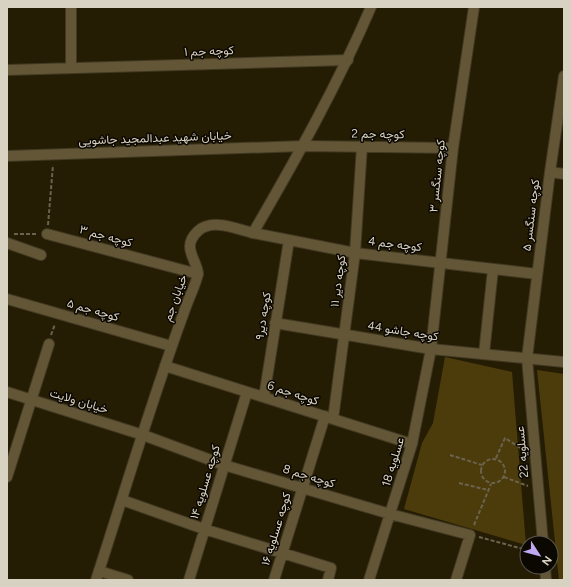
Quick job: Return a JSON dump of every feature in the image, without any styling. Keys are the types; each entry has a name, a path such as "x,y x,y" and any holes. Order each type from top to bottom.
{"street":[{"path":"71,7 71,68"},
{"path":"253,233 303,146 348,60 371,7"},
{"name":"کوچه سنگسر ۳","path":"432,349 453,148 474,7"},
{"name":"کوچه جم ۱","path":"7,70 348,60"},
{"name":"کوچه سنگسر ۵","path":"527,358 536,274 564,76"},
{"name":"کوچه جم 2","path":"303,146 453,148"},
{"name":"خیابان شهید عبدالمجید جاشویی","path":"7,156 303,146"},
{"name":"کوچه دیر ۱۱","path":"329,418 344,334 355,253 362,146"},
{"path":"550,172 564,174"},
{"name":"خیابان جم","path":"97,576 171,346 198,274 190,249 193,238 198,230 211,225 230,227 253,233"},
{"name":"کوچه جم 4","path":"253,233 355,253 536,274"},
{"name":"کوچه جم ۳","path":"47,234 198,274"},
{"name":"کوچه دیر۹","path":"264,397 289,240"},
{"path":"7,243 41,255"},
{"path":"484,354 493,269"},
{"name":"کوچه جم ۵","path":"7,299 171,346"},
{"name":"کوچه جاشو 44","path":"275,323 432,349 564,362"},
{"path":"7,477 49,344"},
{"name":"عسلویه 18","path":"368,580 412,444 432,349"},
{"name":"عسلویه 22","path":"527,358 542,535"},
{"name":"کوچه جم 6","path":"165,366 412,444"},
{"name":"خیابان ولایت","path":"7,392 143,434"},
{"name":"کوچه عسلویه ۱۴","path":"188,580 247,392"},
{"name":"کوچه عسلویه ۱۶","path":"274,580 303,487 329,418"},
{"name":"کوچه جم 8","path":"143,434 224,464 390,514 470,535"},
{"path":"122,500 204,529 332,568 328,580"},
{"path":"456,580 470,535"},
{"path":"97,576 128,580"}],"path":[{"path":"7,234 47,234 54,154"},
{"path":"49,344 58,313"},
{"path":"496,459 505,438 536,458"},
{"path":"450,455 482,465"},
{"path":"496,459 503,463 506,470 504,477 499,483 491,484 484,480 481,473 482,465 488,460 496,459"},
{"path":"504,477 538,490"},
{"path":"459,483 488,490"},
{"path":"491,484 470,535 519,548"}],"shaded area":[{"path":"445,357 512,372 525,535 519,535 519,543 404,509 422,443 433,423"},
{"path":"537,370 564,374 564,580 559,580 559,535 554,535"}]}
